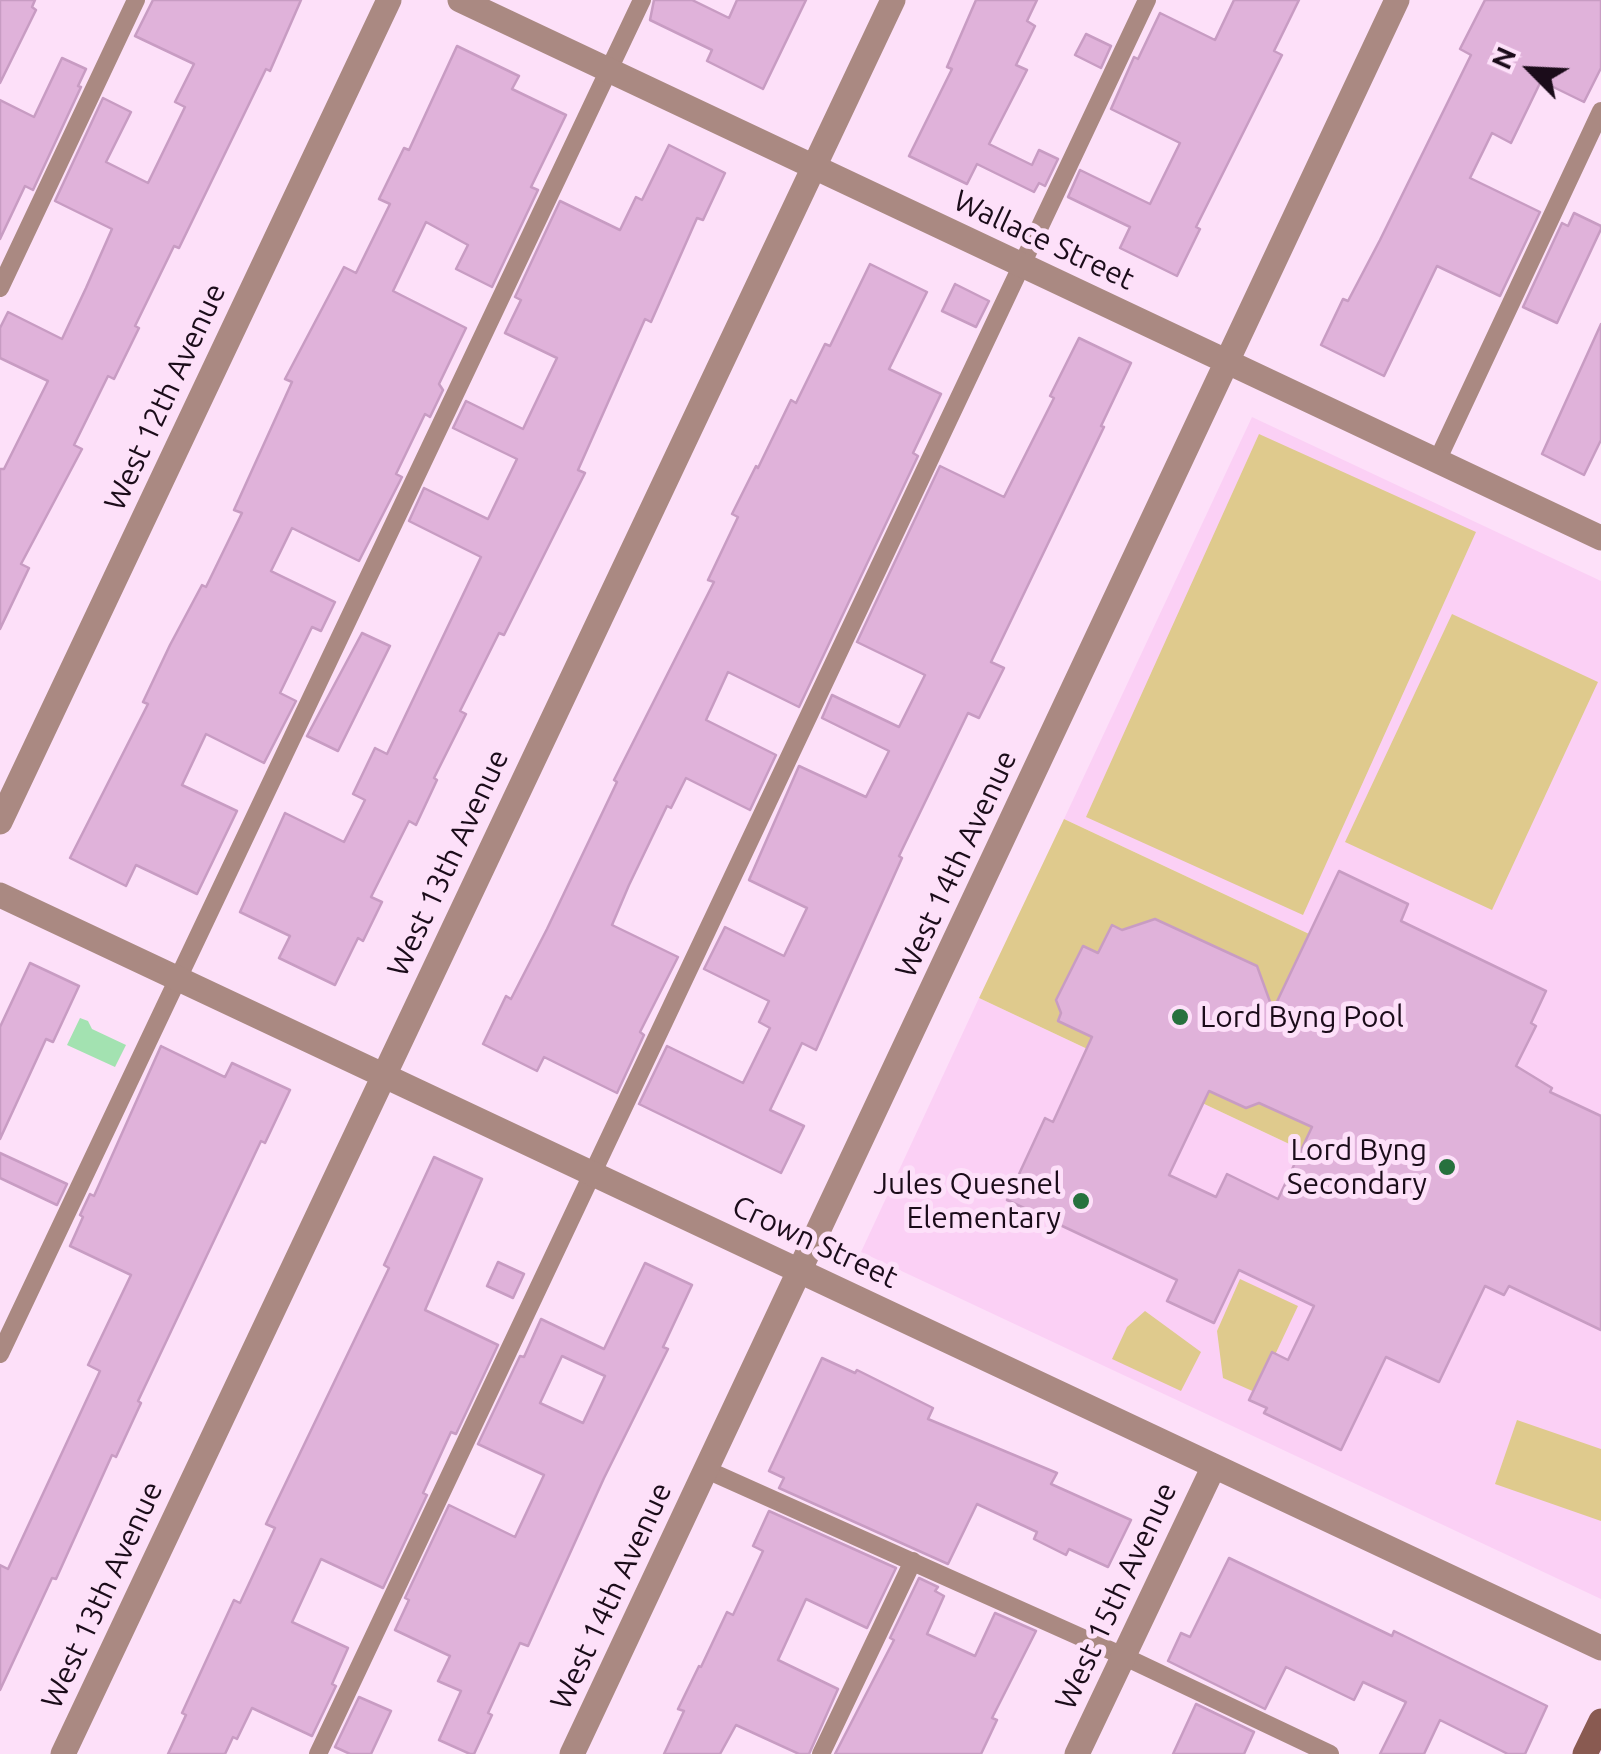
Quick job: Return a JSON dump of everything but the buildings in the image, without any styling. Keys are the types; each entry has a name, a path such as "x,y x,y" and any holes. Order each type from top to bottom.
{"main road":[{"path":"1585,1754 1601,1721"}],"street":[{"name":"West 12th Avenue","path":"0,822 389,0"},
{"name":"Wallace Street","path":"460,0 1601,538"},
{"name":"West 13th Avenue","path":"63,1754 892,0"},
{"name":"West 14th Avenue","path":"572,1754 1397,0"},
{"name":"Crown Street","path":"0,896 1601,1648"},
{"name":"West 15th Avenue","path":"1077,1754 1214,1466"}],"lane":[{"path":"0,288 136,0"},
{"path":"0,1354 642,0"},
{"path":"318,1754 1147,0"},
{"path":"1437,461 1601,111"},
{"path":"707,1470 1123,1656 1328,1754"},
{"path":"821,1754 912,1562"}],"shaded area":[{"name":"Lord Byng Secondary","path":"1252,417 1601,581 1601,1599 861,1252 979,998 1302,1150 1386,970 1064,819"},
{"path":"1259,434 1476,532 1303,915 1086,817"},
{"path":"1452,614 1598,682 1492,910 1345,842"},
{"name":"Lord Byng Pool","path":"1064,819 1386,970 1302,1150 979,998"},
{"path":"80,1018 88,1021 92,1029 126,1045 115,1067 67,1045"},
{"path":"1240,1279 1298,1306 1257,1393 1223,1378 1217,1331"},
{"path":"1145,1311 1201,1352 1181,1391 1112,1359 1127,1327"},
{"path":"1517,1420 1601,1449 1601,1521 1495,1484"}],"place":[{"name":"Lord Byng Pool","path":"1180,1017"},
{"name":"Lord Byng Secondary","path":"1447,1167"},
{"name":"Jules Quesnel Elementary","path":"1081,1201"}]}
